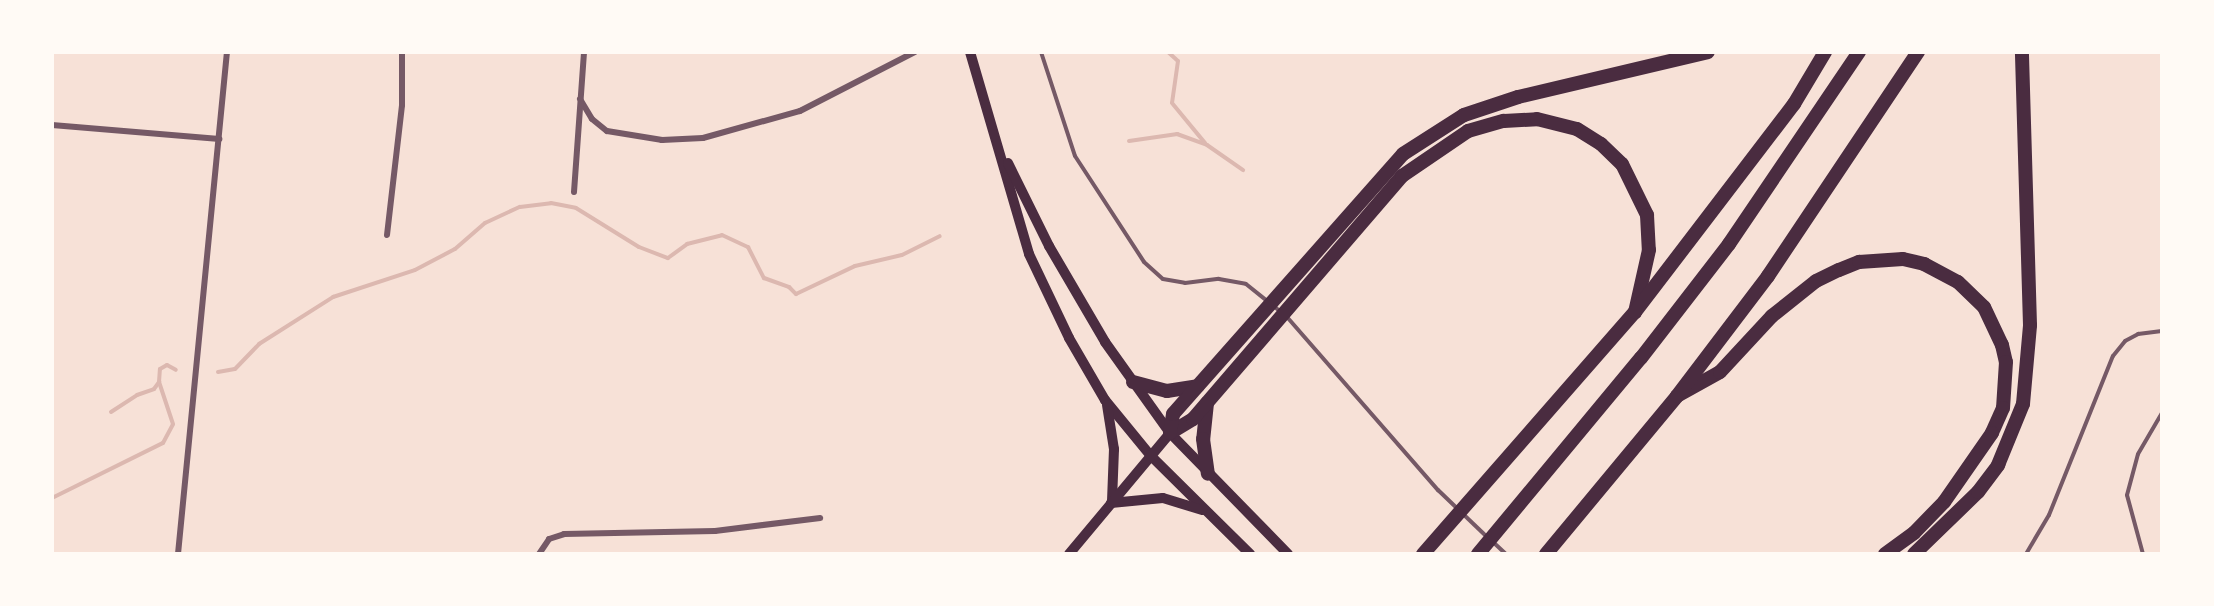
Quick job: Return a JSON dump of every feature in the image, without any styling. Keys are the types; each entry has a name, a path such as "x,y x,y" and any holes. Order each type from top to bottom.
{"highway":[{"path":"1170,434 1173,414 1308,262 1368,189 1403,154 1464,115 1518,97 1708,52"},
{"path":"1423,554 1635,312 1794,104 1825,52"},
{"path":"1478,554 1641,358 1730,244 1859,52"},
{"path":"1546,554 1677,396 1817,207 1918,52"},
{"path":"1914,554 1978,492 1998,465 2023,404 2030,325 2022,52"},
{"path":"1170,434 1183,428 1230,378 1402,176 1468,131 1504,121 1537,119 1577,129 1601,144 1622,165 1637,189 1647,215 1649,250 1635,312"},
{"path":"1677,396 1720,372 1772,316 1816,281 1839,270 1859,262 1903,259 1924,264 1958,282 1984,307 2002,345 2006,362 2002,408 1992,433 1944,502 1914,533 1885,554"},
{"path":"1133,382 1167,391 1198,386"},
{"path":"1207,403 1203,438 1208,474"}],"main road":[{"path":"970,52 1000,147 1017,219 1047,296 1105,400 1150,455 1250,554"},
{"path":"1000,147 1049,246 1133,382 1170,434 1288,554"},
{"path":"1105,400 1114,449 1112,503"},
{"path":"1069,554 1170,434"},
{"path":"1112,503 1163,498 1206,511"}],"street":[{"path":"178,554 227,52"},
{"path":"387,235 402,105 402,52"},
{"path":"574,192 584,52"},
{"path":"580,99 592,119 607,131 662,140 703,138 800,111 915,52"},
{"path":"52,125 219,139"},
{"path":"539,554 549,539 564,534 715,531 820,518"}],"lane":[{"path":"1041,52 1075,156 1144,262 1163,279 1185,283 1219,279 1246,284 1297,326 1438,490 1506,554"},
{"path":"2026,554 2049,515 2113,356 2125,341 2138,334 2162,331"},
{"path":"2143,554 2127,495 2138,454 2162,413"}],"waterway":[{"path":"1168,52 1178,61 1172,103 1205,143"},
{"path":"1129,141 1177,134 1207,145 1243,170"},
{"path":"218,372 235,369 259,344 333,297 415,270 455,249 485,223 520,207 551,203 576,208 639,247 668,258 687,244 722,235 748,247 764,278 789,287 796,294 855,266 902,255 940,236"},
{"path":"52,498 163,443 173,424 159,382 160,369 167,365 176,370"},
{"path":"111,412 137,395 154,389 159,382"}]}
